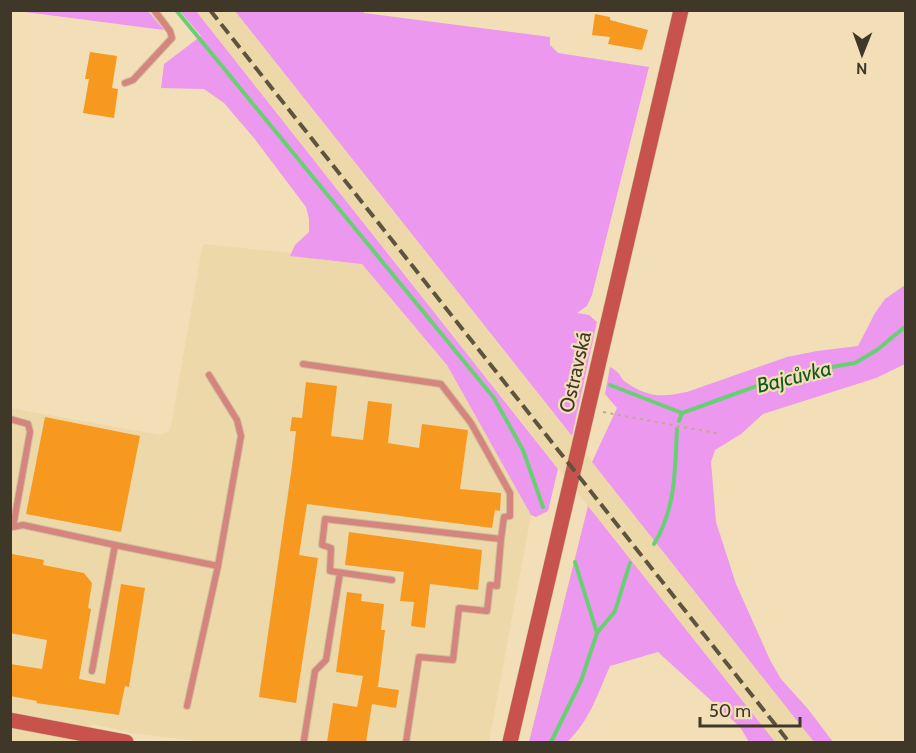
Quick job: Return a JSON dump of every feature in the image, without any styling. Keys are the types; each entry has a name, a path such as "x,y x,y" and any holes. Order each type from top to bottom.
{"main road":[{"name":"Ostravská","path":"510,742 681,10"},
{"path":"10,720 126,742"}],"lane":[{"path":"125,83 133,80 172,38 170,31 154,10"},
{"path":"303,364 441,384 471,423 510,493 510,516 504,518 497,586 490,585 487,611 459,609 453,660 418,657 406,742"},
{"path":"187,706 218,566 241,436 237,420 209,375"},
{"path":"10,419 28,424 30,432 12,527 23,525 218,566"},
{"path":"392,580 330,571 332,548 322,545 325,519 501,539"},
{"path":"93,671 115,545"},
{"path":"304,740 315,671 327,660 340,573"}],"path":[{"path":"588,409 721,434"}],"shaded area":[{"path":"17,11 148,11 164,30"},
{"path":"180,11 196,11 558,469 548,511 536,517 531,515 447,365 362,264 290,256 295,245 309,232 306,207 254,138 224,103 204,89 161,88 164,64 201,36"},
{"path":"196,11 235,11 814,742 775,742"},
{"path":"235,11 363,11 364,13 550,37 550,45 558,53 649,67 592,295 587,306 577,313 589,315 597,322 572,436"},
{"path":"204,244 291,253 291,256 362,264 447,365 531,515 489,742 204,742 132,733 92,724 89,742 11,742 10,408 161,435 168,432 171,426"},
{"path":"905,285 905,364 876,378 763,414 741,434 715,450 711,462 716,522 736,584 770,660 781,679 833,742 814,742 592,462 617,408 605,394 610,367 635,388 649,394 670,395 687,392 787,357 858,346 885,299"},
{"path":"588,506 775,742 749,742 740,727 658,652 610,666 587,716 567,742 529,742"}],"building":[{"path":"595,14 648,30 642,50 608,44 610,37 592,35"},
{"path":"90,52 117,56 112,88 118,89 114,118 83,113 89,79 85,79"},
{"path":"306,382 337,386 331,436 363,440 368,401 392,404 388,443 419,448 422,424 468,430 460,489 501,493 500,511 495,510 492,528 307,504 299,555 318,558 296,703 259,697 292,466 296,431 290,431 292,417 302,418"},
{"path":"45,417 140,436 121,532 26,514"},
{"path":"349,532 482,550 478,590 430,584 425,628 411,626 414,602 400,601 404,572 345,565"},
{"path":"12,554 44,560 43,565 84,573 92,583 88,608 91,609 79,679 105,684 121,584 145,588 129,687 125,686 119,715 36,703 37,701 10,696 10,664 42,669 47,640 10,633"},
{"path":"347,592 362,594 361,601 384,604 381,630 385,630 378,687 399,690 396,708 372,704 366,742 327,742 333,703 357,707 363,676 336,672"}],"waterway":[{"path":"176,10 494,398 523,450 543,507"},
{"name":"Bajcůvka","path":"679,421 682,413 790,374 855,363 877,350 906,326"},
{"path":"610,385 682,413"},
{"name":"Bajcůvka","path":"654,544 667,517 670,503 675,474 677,429"},
{"path":"575,562 597,633"},
{"name":"Bajcůvka","path":"551,742 581,681 597,633 615,611 630,563"}],"railway":[{"path":"210,10 789,742"}]}
